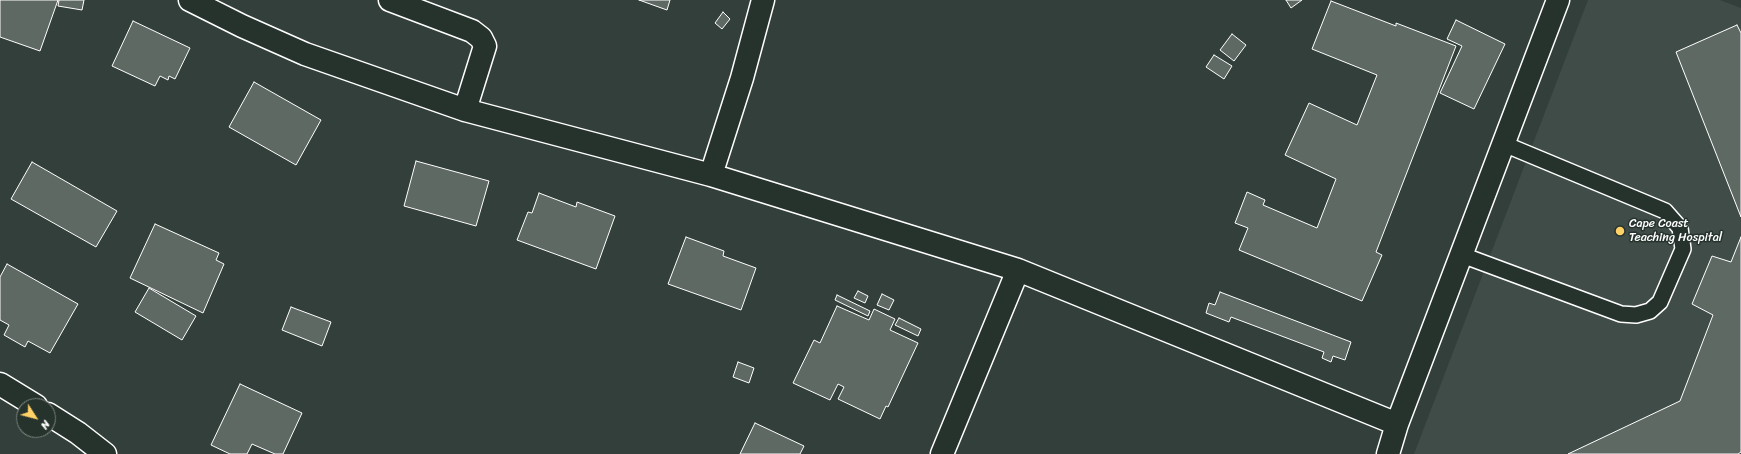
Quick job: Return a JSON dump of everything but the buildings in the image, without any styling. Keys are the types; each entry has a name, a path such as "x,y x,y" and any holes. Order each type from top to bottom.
{"street":[{"path":"190,0 242,26 305,54 465,110 711,175 1018,270 1397,424"},
{"path":"390,0 472,31 481,38 485,46 465,110"},
{"path":"711,175 742,78 763,0"},
{"path":"1388,454 1397,424 1558,0"},
{"path":"942,454 1018,270"},
{"path":"0,384 23,398"},
{"path":"56,419 78,432 105,454"}],"lane":[{"path":"1462,255 1621,314 1636,315 1650,311 1660,302 1683,249 1680,228 1665,211 1504,144"}],"shaded area":[{"name":"Cape Coast Teaching Hospital","path":"1588,0 1720,0 1741,8 1741,454 1414,454"}],"place":[{"name":"Cape Coast Teaching Hospital","path":"1620,231"}]}
